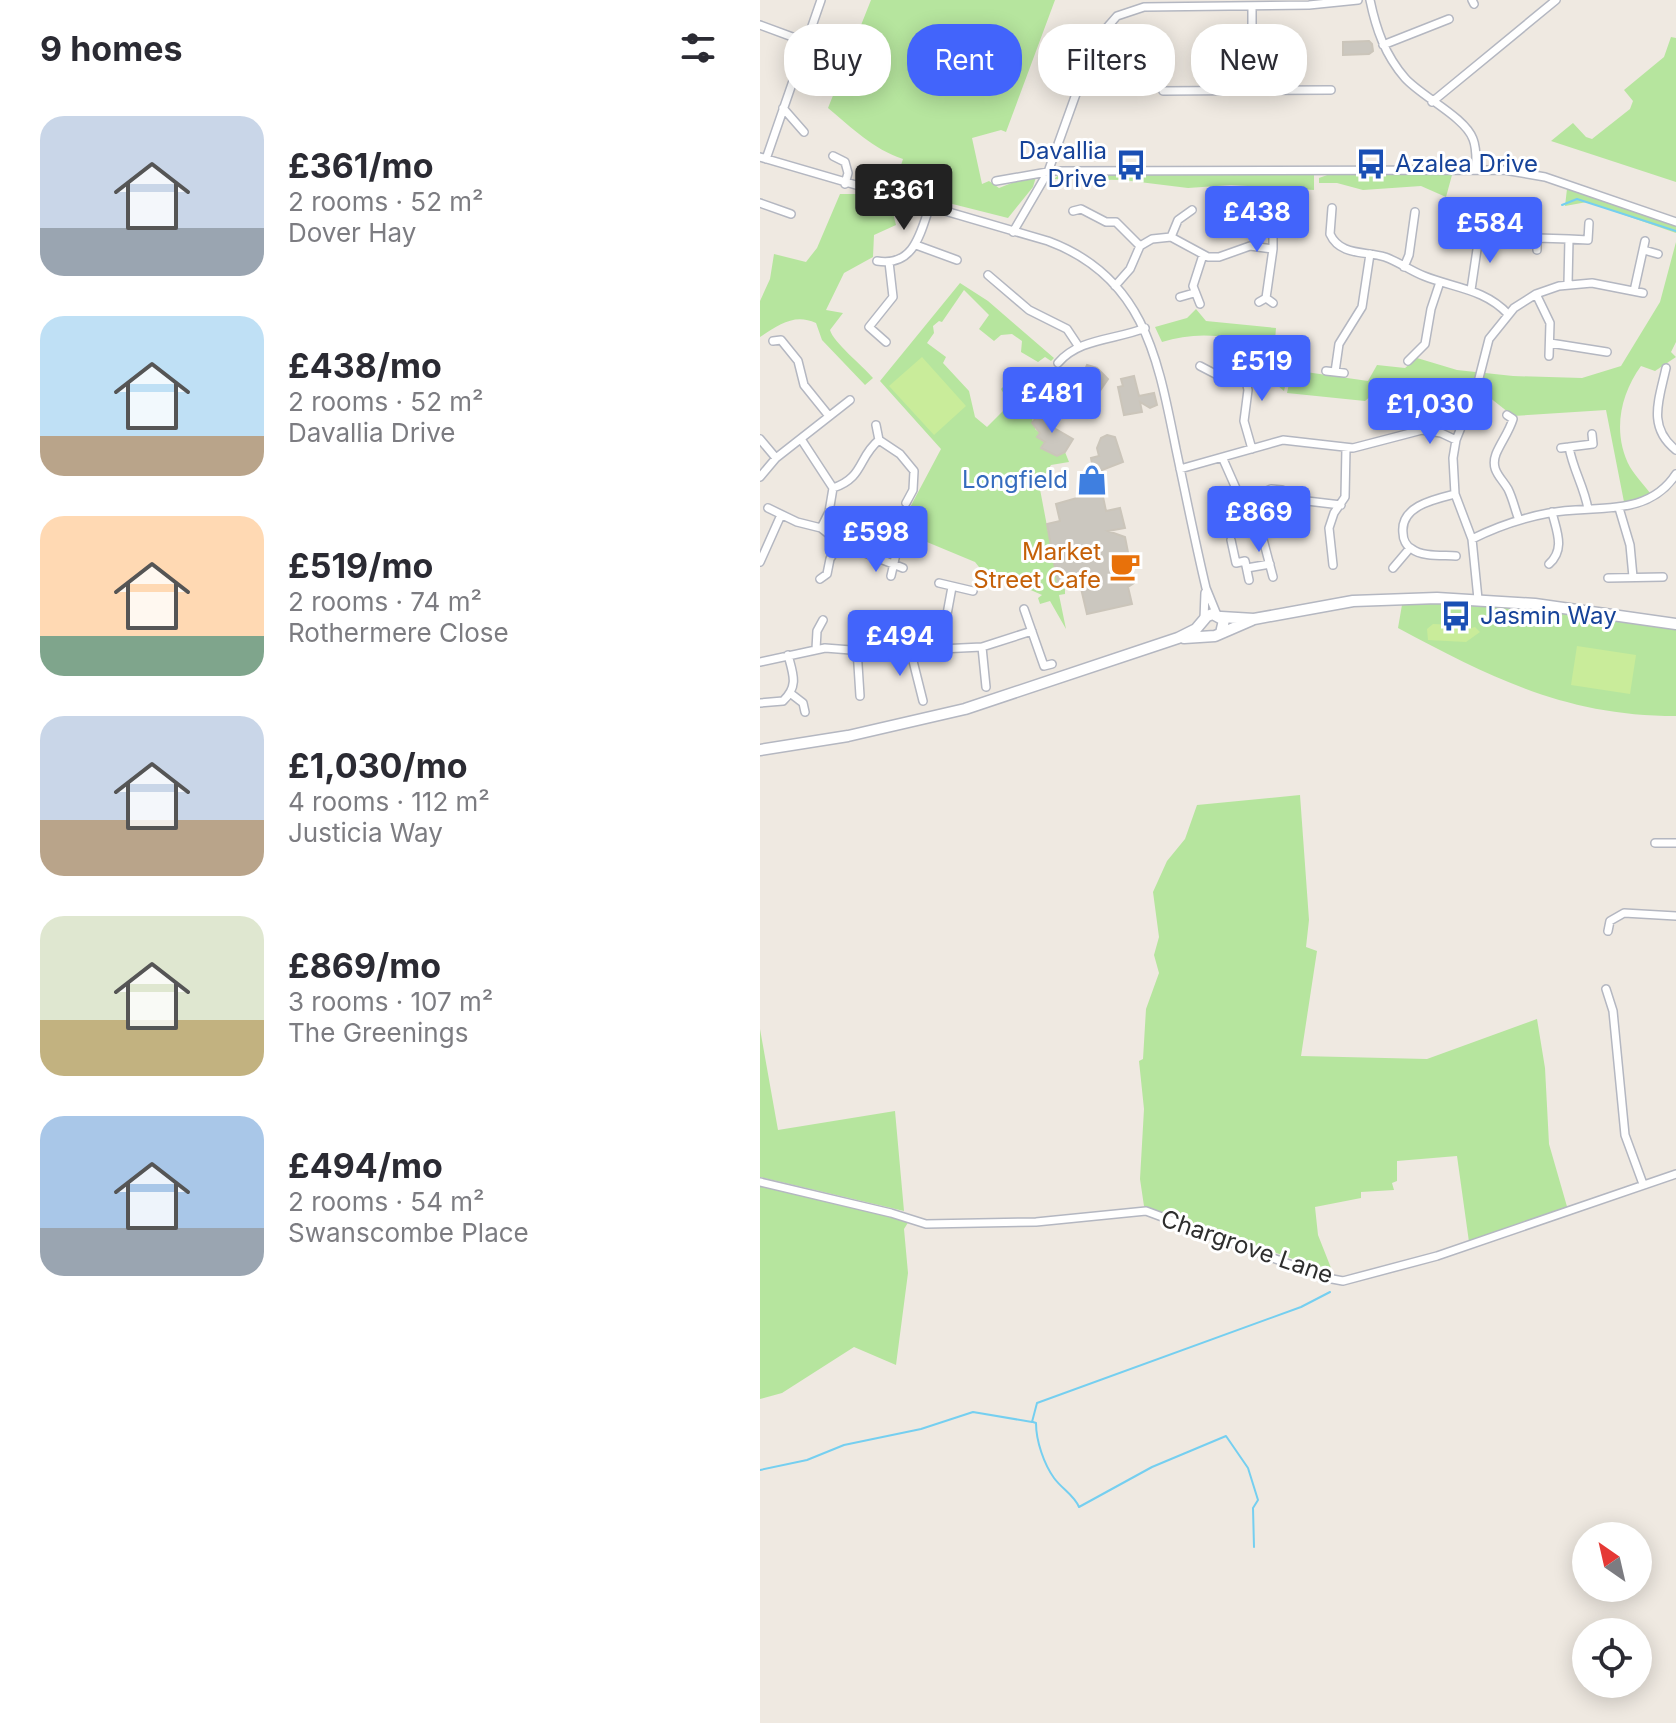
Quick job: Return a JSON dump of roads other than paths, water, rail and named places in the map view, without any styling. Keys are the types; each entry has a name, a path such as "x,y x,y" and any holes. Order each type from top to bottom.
{"street":[{"path":"812,24 821,0"},
{"path":"1013,232 1048,172 1098,36 1117,16 1142,3 1252,6 1358,0"},
{"path":"1370,0 1383,45 1403,75 1470,133 1476,148 1476,170"},
{"path":"1432,102 1556,0"},
{"path":"1252,6 1252,24"},
{"path":"1383,45 1449,19"},
{"path":"760,25 784,34"},
{"path":"1307,90 1331,90"},
{"path":"787,96 763,158 1048,241 1076,254 1115,286 1145,328 1158,363 1206,588 1225,625 1216,635"},
{"path":"783,108 804,132"},
{"path":"833,156 845,162 848,173 845,184"},
{"path":"996,181 1048,172 1513,171 1545,177 1676,222"},
{"path":"760,203 791,214"},
{"path":"1266,301 1273,249 1272,205"},
{"path":"877,261 889,262 904,257 916,245 929,208"},
{"path":"1332,208 1330,229 1333,240 1347,250 1370,254 1440,282 1471,290 1493,300 1508,314"},
{"path":"1073,211 1081,209 1106,222 1116,222 1140,246"},
{"path":"1171,237 1178,220 1194,209"},
{"path":"1404,267 1415,212"},
{"path":"1116,222 1119,214"},
{"path":"1403,221 1414,222"},
{"path":"1588,250 1589,223"},
{"path":"1115,286 1130,269 1140,246 1152,239 1171,237 1203,255 1219,257 1250,246 1273,249"},
{"path":"1537,250 1537,238 1588,240"},
{"path":"1568,284 1569,239"},
{"path":"1468,244 1478,241 1471,290"},
{"path":"916,245 957,260"},
{"path":"1634,291 1644,246 1658,254"},
{"path":"1344,373 1330,372 1339,344 1362,307 1370,254"},
{"path":"1200,304 1193,282 1203,255"},
{"path":"886,342 869,327 893,297 889,262"},
{"path":"988,275 1029,310 1067,329 1079,347"},
{"path":"1408,361 1425,344 1440,282"},
{"path":"1478,599 1472,539 1455,494 1456,440 1474,397 1487,344 1508,314 1536,294 1568,284 1602,284 1643,293"},
{"path":"1180,297 1194,293"},
{"path":"1536,294 1549,318 1549,356"},
{"path":"1058,363 1079,347 1145,328"},
{"path":"788,332 777,341 798,361 804,385 829,416"},
{"path":"1550,343 1607,352"},
{"path":"1200,366 1223,378 1244,369 1248,390 1244,421 1252,449"},
{"path":"1666,368 1656,423 1662,437 1676,450"},
{"path":"1202,379 1209,370"},
{"path":"760,477 776,458 850,400"},
{"path":"1507,415 1513,419 1509,434 1497,452 1494,466 1508,490 1519,520"},
{"path":"876,425 879,440 916,469 913,490 906,503"},
{"path":"1180,469 1293,439 1346,448 1372,445 1422,430 1441,433 1456,440"},
{"path":"1588,509 1584,484 1573,469 1565,447 1593,444 1592,434"},
{"path":"760,439 776,458"},
{"path":"801,439 833,488 829,512 821,528"},
{"path":"833,488 853,478 871,447 879,440"},
{"path":"1333,565 1335,553 1330,522 1345,494 1346,448"},
{"path":"1223,459 1242,502 1260,528 1273,577"},
{"path":"1472,539 1519,520 1552,512 1619,508 1653,497 1675,477"},
{"path":"1242,502 1270,486 1282,490"},
{"path":"1410,548 1403,531 1409,513 1421,505 1455,494"},
{"path":"1307,501 1341,505"},
{"path":"768,508 821,528 840,543 903,568"},
{"path":"1619,508 1622,528 1630,545 1633,577"},
{"path":"1552,512 1559,545 1556,562"},
{"path":"760,562 781,515"},
{"path":"1231,540 1236,563 1245,561 1249,580"},
{"path":"827,576 830,559 840,543"},
{"path":"1410,548 1456,556"},
{"path":"1393,568 1410,548"},
{"path":"891,564 891,576"},
{"path":"1247,568 1270,564"},
{"path":"1608,578 1663,577"},
{"path":"939,583 973,591"},
{"path":"941,647 952,587"},
{"path":"1206,588 1203,630 1216,635"},
{"path":"760,750 848,736 965,709 1178,638 1216,635 1254,619 1353,601 1478,599 1676,624"},
{"path":"1024,609 1044,666 1052,664"},
{"path":"1178,638 1203,620 1219,616 1254,619"},
{"path":"816,649 817,631 823,620"},
{"path":"877,652 881,621 904,629 902,639"},
{"path":"760,662 816,649 877,652 982,647 1032,631"},
{"path":"982,647 986,687"},
{"path":"857,649 862,690"},
{"path":"910,649 923,701"},
{"path":"760,703 783,701 790,693 794,678 788,655"},
{"path":"790,693 803,703 805,712"},
{"path":"1655,843 1676,843"},
{"path":"1608,931 1610,921 1620,914 1676,916"},
{"path":"1606,989 1613,1011 1625,1135 1643,1184"},
{"name":"Chargrove Lane","path":"760,1182 926,1224 1036,1222 1146,1211 1327,1278 1343,1281 1395,1269 1509,1234 1676,1174"}],"waterway":[{"path":"1562,205 1577,199 1676,231"},
{"path":"760,1470 807,1460 844,1445 921,1429 973,1412 1032,1422 1037,1403 1301,1307 1330,1292"},
{"path":"1033,1422 1036,1423 1039,1445 1050,1472 1079,1507 1152,1467 1226,1436 1248,1468 1258,1500 1253,1508 1254,1547"}],"place":[{"name":"Azalea Drive","path":"1371,164"},
{"name":"Davallia Drive","path":"1131,165"},
{"name":"Longfield","path":"1092,480"},
{"name":"Market Street Cafe","path":"1125,566"},
{"name":"Jasmin Way","path":"1456,616"}]}
